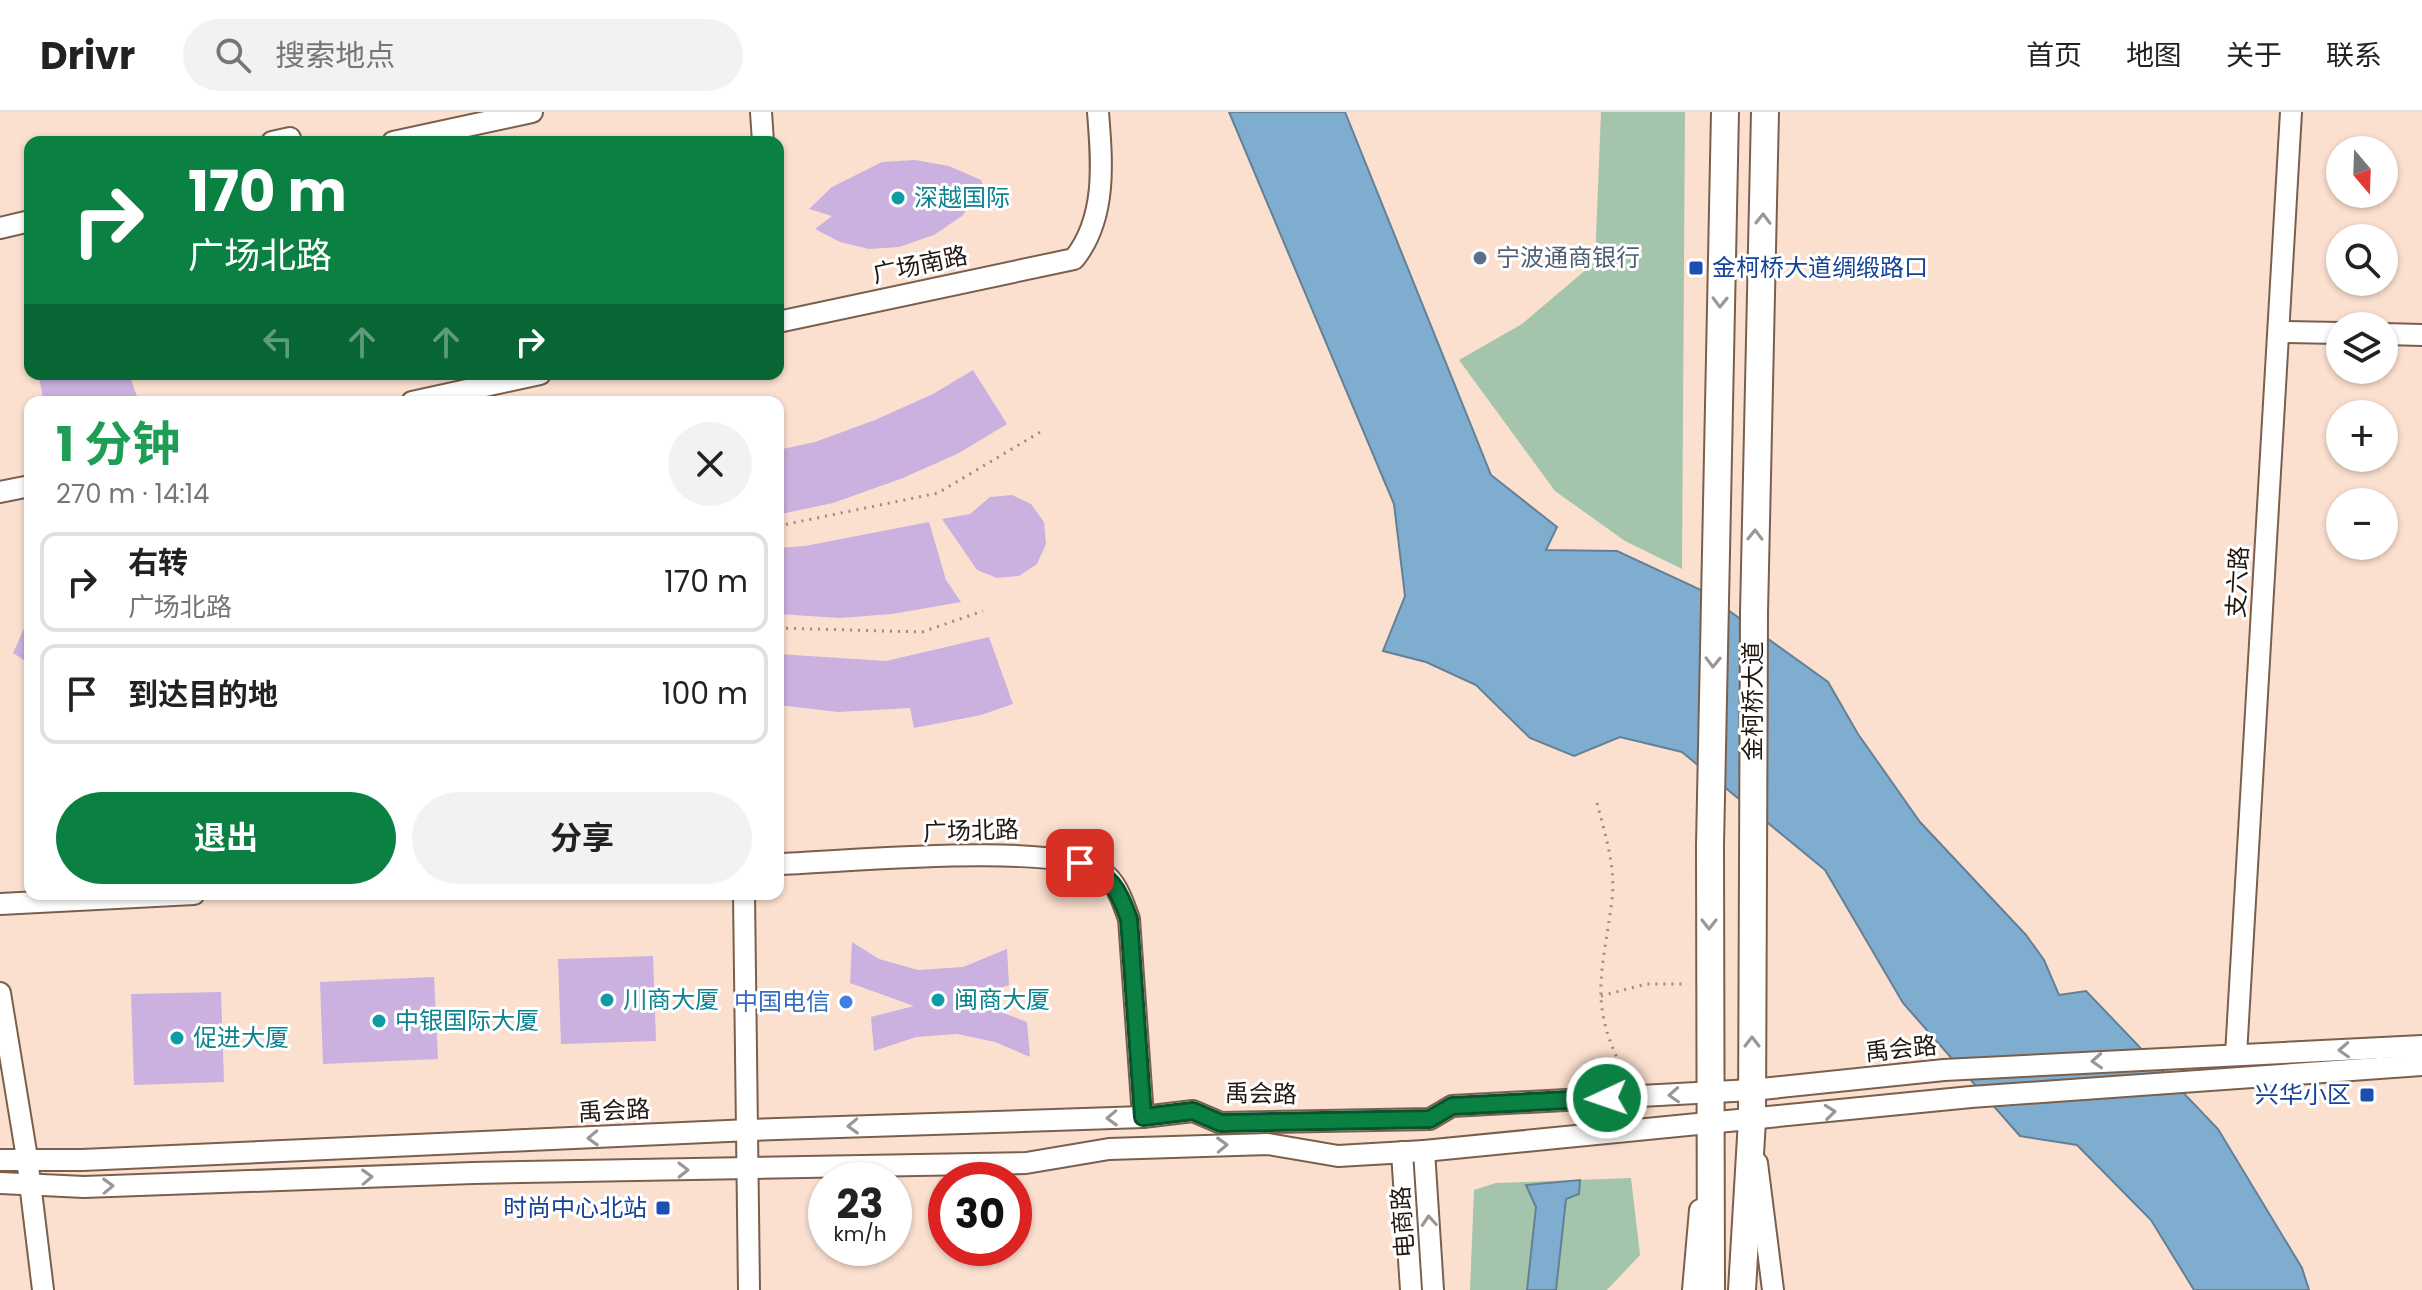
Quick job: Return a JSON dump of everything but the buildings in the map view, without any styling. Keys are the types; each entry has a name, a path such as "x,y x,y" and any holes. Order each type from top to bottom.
{"main road":[{"name":"金柯桥大道","path":"1711,1290 1708,1093 1710,846 1725,112"},
{"name":"金柯桥大道","path":"1742,1290 1752,1120 1754,613 1765,112"}],"street":[{"path":"421,136 532,112"},
{"path":"761,112 763,136"},
{"name":"广场南路","path":"784,314 1074,259 1089,240 1098,203 1102,155 1098,112"},
{"name":"支六路","path":"2236,1055 2291,112"},
{"path":"2279,332 2326,333"},
{"path":"2398,334 2422,335"},
{"path":"439,396 513,380"},
{"path":"0,492 24,487"},
{"name":"广场北路","path":"784,864 1027,855 1080,863 1104,873 1120,893 1129,919 1143,1117"},
{"path":"0,904 78,900"},
{"path":"744,900 750,1130 747,1169 749,1290"},
{"path":"0,993 27,1158 43,1290"},
{"name":"禹会路","path":"0,1160 114,1159 750,1130 1143,1117 1193,1111 1221,1123 1430,1119 1452,1106 1752,1090 1944,1070 2422,1046"},
{"name":"禹会路","path":"0,1183 84,1187 473,1173 1026,1163 1109,1149 1268,1144 1338,1156 1424,1151 1971,1097 2422,1065"},
{"path":"1752,1120 1773,1290"},
{"path":"1693,1290 1709,1123"},
{"name":"电商路","path":"1424,1151 1433,1290"},
{"name":"电商路","path":"1402,1152 1411,1290"}],"path":[{"path":"784,525 938,493 1042,431"},
{"path":"784,628 922,632 983,611"},
{"path":"1597,803 1611,856 1612,899 1604,936 1602,1024 1638,1096"},
{"path":"1601,996 1646,984 1709,983"}],"green space":[{"path":"1601,112 1685,112 1682,569 1625,541 1555,491 1459,360 1522,324 1595,262"},
{"path":"1631,1178 1640,1255 1607,1290 1470,1290 1474,1190 1496,1183"}],"water":[{"path":"1229,112 1345,112 1491,475 1557,527 1546,550 1617,551 1699,589 1828,682 1858,734 1920,822 2026,935 2044,960 2059,995 2086,991 2218,1129 2302,1268 2309,1290 2194,1290 2151,1220 2077,1145 2020,1136 1903,1003 1825,870 1682,752 1620,737 1574,756 1530,738 1476,685 1426,662 1383,651 1405,596 1394,504"},
{"path":"1580,1180 1579,1194 1566,1199 1556,1290 1527,1290 1536,1207 1526,1185"}],"place":[{"name":"深越国际","path":"898,198"},
{"name":"宁波通商银行","path":"1480,258"},
{"name":"金柯桥大道绸缎路口","path":"1696,268"},
{"name":"川商大厦","path":"607,1000"},
{"name":"闽商大厦","path":"938,1000"},
{"name":"中国电信","path":"846,1002"},
{"name":"中银国际大厦","path":"379,1021"},
{"name":"促进大厦","path":"177,1038"},
{"name":"兴华小区","path":"2367,1095"},
{"name":"时尚中心北站","path":"663,1208"}],"route":[{"path":"1080,863 1104,873 1120,893 1129,919 1143,1117 1193,1111 1221,1123 1430,1119 1452,1106 1607,1098"}]}
